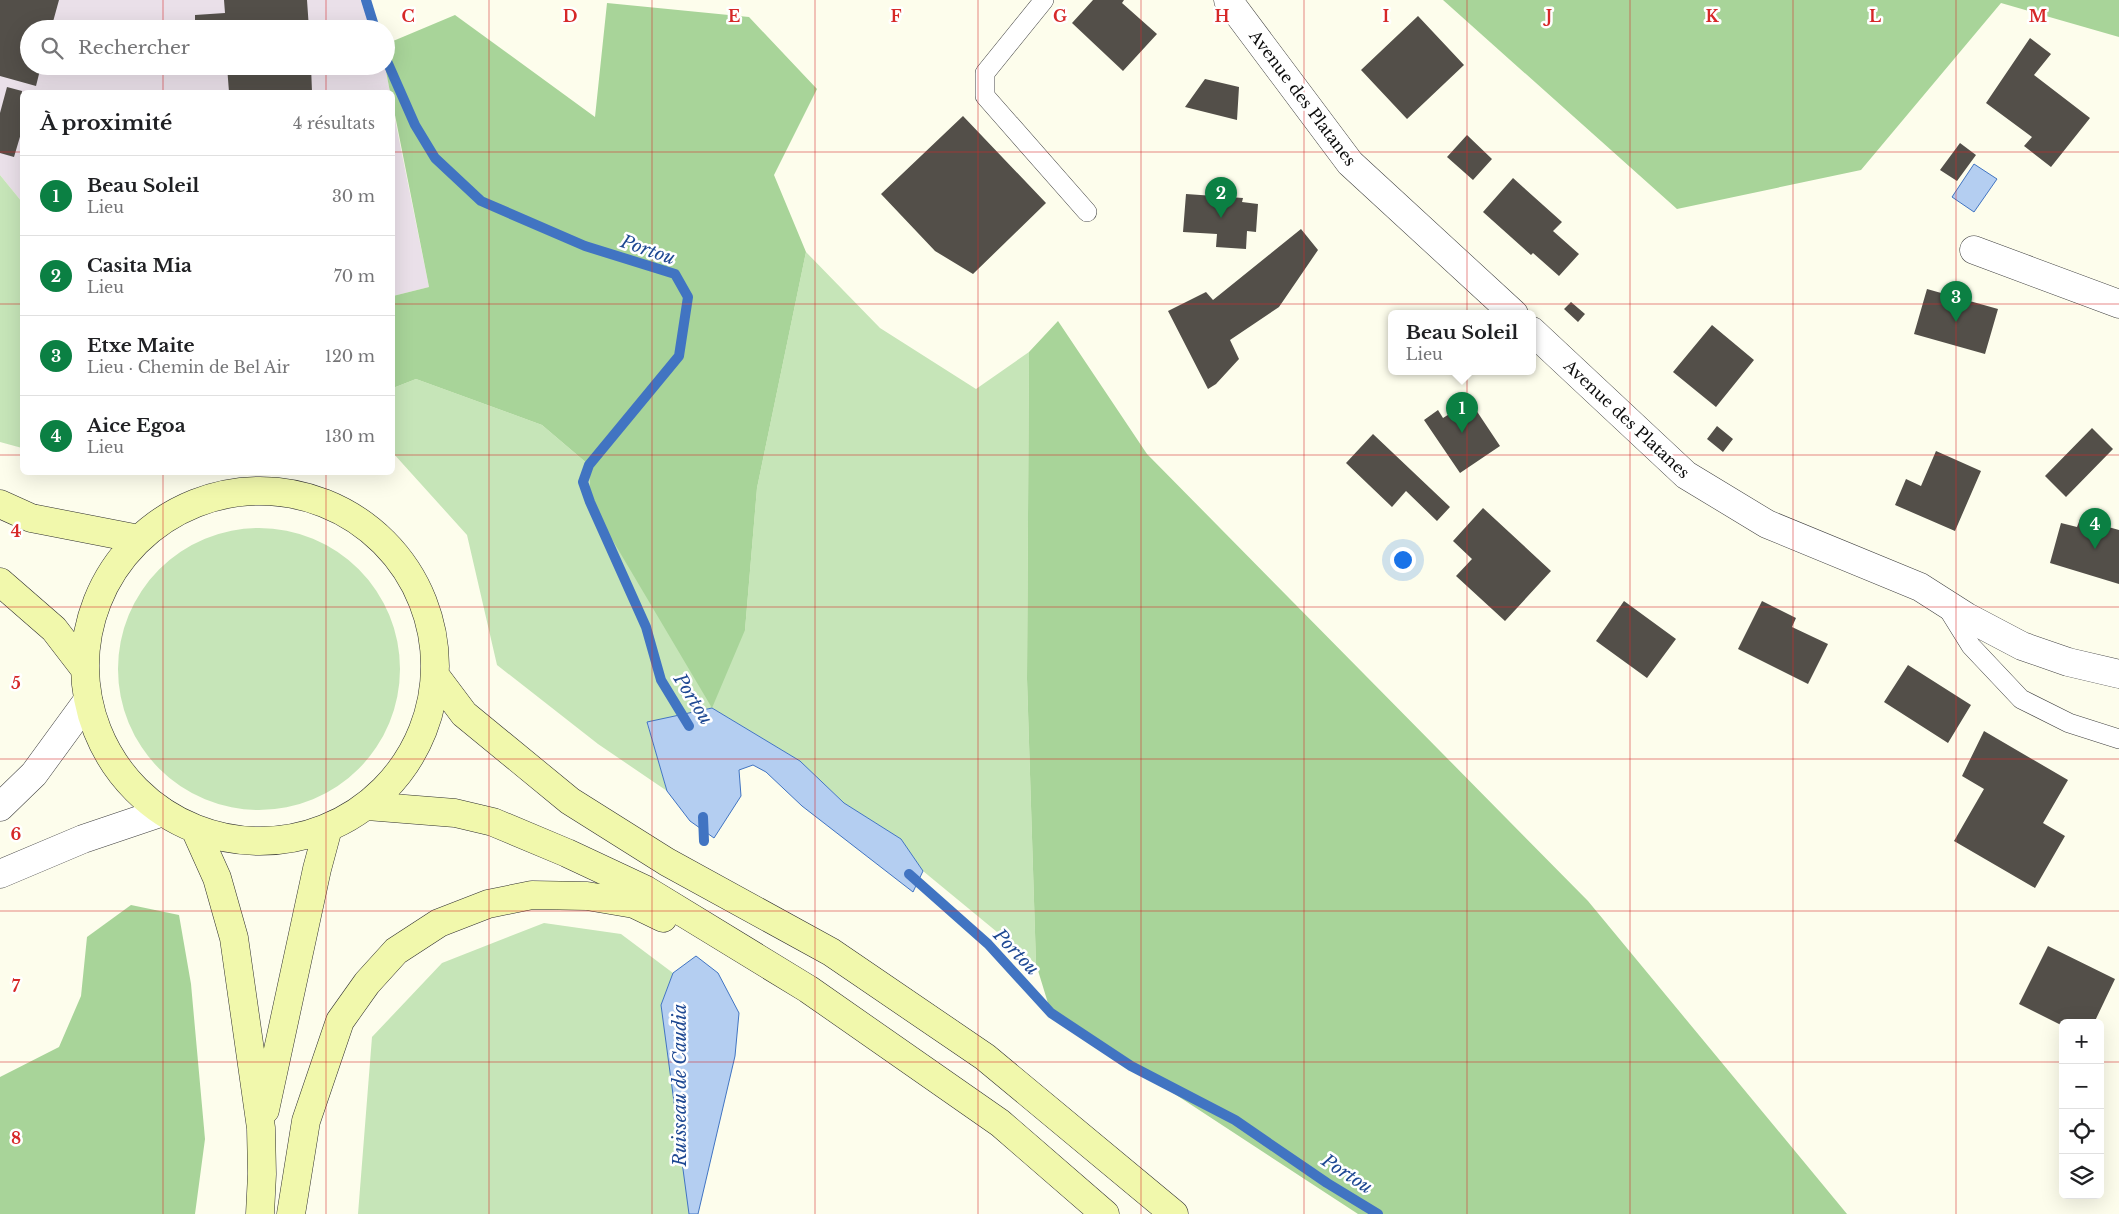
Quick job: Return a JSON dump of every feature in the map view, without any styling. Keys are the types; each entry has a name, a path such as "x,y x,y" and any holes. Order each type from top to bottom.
{"main road":[{"path":"247,490 307,496 362,521 405,564 430,618 437,678 426,727 402,770 367,806 328,828 284,840 239,840 195,829 163,812 128,782 102,743 88,700 84,668 90,620 109,576 139,539 189,505 247,490"},
{"path":"0,504 31,518 139,539"},
{"path":"0,582 54,629 84,668"},
{"path":"437,678 464,714 570,801 667,862 831,952 985,1057 1174,1214"},
{"path":"367,806 455,813 493,822 567,853 646,890 808,989 1000,1123 1105,1214"},
{"path":"261,1128 316,869 328,828"},
{"path":"195,829 226,903 234,938 261,1128 262,1174 260,1214"},
{"path":"291,1214 306,1121 340,1020 367,983 396,951 439,923 488,904 532,895 587,896 634,904 808,989"}],"street":[{"name":"Avenue des Platanes","path":"1228,0 1288,76 1350,163 1510,310"},
{"path":"1974,250 2119,304"},
{"name":"Avenue des Platanes","path":"1536,335 1686,475 1767,524 1920,587 2022,646 2068,662 2119,674"},
{"path":"0,807 34,774 88,700"},
{"path":"0,874 83,838 163,812"}],"lane":[{"path":"1044,0 985,72 984,96 1087,212"},
{"name":"Avenue des Platanes","path":"1943,602 1971,646 2021,699 2069,723 2119,739"}],"shaded area":[{"path":"0,0 371,0 375,20 20,20 20,75 387,75 390,90 20,90 20,200 0,175"},
{"path":"395,120 429,287 395,296"}],"green space":[{"path":"1443,0 2119,0 2119,37 2001,3 1861,170 1677,209"},
{"path":"607,3 749,17 817,89 774,175 806,252 757,488 745,630 712,708 590,502 589,465 542,425 416,379 395,387 395,296 429,287 395,115 395,90 390,90 387,75 395,75 395,40 455,15 595,117"},
{"path":"0,175 20,200 20,447 0,442"},
{"path":"806,252 880,328 976,389 1029,352 1027,679 1036,964 923,871 901,839 844,803 800,761 712,708 647,723 667,791 598,744 497,665 467,535 395,455 395,387 416,379 542,425 589,465 590,502 745,630 757,488"},
{"path":"1058,321 1147,454 1588,901 1847,1214 1358,1214 1051,1013 1036,964 1027,679 1029,352"},
{"path":"259,528 286,531 313,539 337,552 359,569 376,591 389,615 397,642 400,669 397,696 389,723 376,747 359,769 337,786 313,799 286,807 259,810 232,807 205,799 181,786 159,769 142,747 129,723 121,696 118,669 121,642 129,615 142,591 159,569 181,552 205,539 232,531"},
{"path":"131,905 179,915 191,984 205,1139 195,1214 0,1214 0,1077 59,1047 81,996 87,937"},
{"path":"544,923 621,934 673,973 661,1005 695,1214 358,1214 372,1037 442,963"}],"water":[{"path":"1974,164 1997,179 1974,212 1952,197"},
{"path":"712,708 800,761 844,803 901,839 923,871 913,892 802,806 766,772 753,765 739,770 741,796 714,838 690,821 667,791 647,722"},
{"name":"Ruisseau de Caudia","path":"696,956 718,973 739,1013 735,1056 698,1214 689,1214 661,1005 673,973"}],"building":[{"path":"0,0 59,0 53,20 20,20 20,75 39,75 36,86 0,76"},
{"path":"224,0 307,0 308,20 195,20 195,15 225,13"},
{"path":"1093,0 1124,0 1122,3 1157,34 1123,71 1072,23"},
{"path":"1418,16 1464,65 1407,119 1361,70"},
{"path":"2030,38 2051,54 2034,75 2090,118 2051,167 2024,146 2032,137 1986,103"},
{"path":"228,75 311,75 312,90 229,90"},
{"path":"1205,79 1239,87 1237,120 1185,107"},
{"path":"7,87 20,90 20,137 14,157 0,153 0,113"},
{"path":"963,116 1046,203 973,274 935,251 881,194"},
{"path":"1467,135 1492,159 1473,180 1447,157"},
{"path":"1960,143 1976,155 1957,181 1940,170"},
{"path":"1513,178 1562,222 1553,231 1579,254 1559,276 1533,253 1531,255 1483,212"},
{"path":"1186,194 1243,198 1242,202 1258,204 1256,232 1247,231 1246,249 1216,247 1217,234 1183,232"},
{"path":"1301,229 1318,250 1279,307 1230,340 1239,359 1216,384 1208,389 1168,311 1206,292 1213,300"},
{"path":"1927,289 1998,309 1985,354 1914,334"},
{"path":"1571,302 1585,314 1578,322 1564,309"},
{"path":"1712,325 1754,360 1716,407 1673,372"},
{"path":"1470,401 1500,446 1460,473 1424,420 1438,410 1443,418"},
{"path":"1717,426 1733,439 1723,452 1707,439"},
{"path":"2092,428 2113,449 2066,497 2045,476"},
{"path":"1373,434 1450,507 1437,521 1406,491 1392,507 1346,463"},
{"path":"1936,451 1981,471 1955,531 1895,505 1906,479 1921,486"},
{"path":"1483,508 1551,571 1505,621 1456,576 1472,559 1453,541"},
{"path":"2080,519 2119,530 2119,584 2050,563 2061,523 2077,527"},
{"path":"1624,601 1676,639 1647,678 1596,641"},
{"path":"1762,601 1796,618 1792,627 1828,644 1808,684 1738,649"},
{"path":"1908,665 1971,705 1948,743 1884,702"},
{"path":"1984,731 2068,780 2043,823 2065,836 2035,888 1954,841 1984,789 1962,776"},
{"path":"2048,946 2115,979 2096,1019 2059,1019 2059,1024 2019,1004"}],"waterway":[{"name":"Portou","path":"366,0 372,20"},
{"name":"Portou","path":"393,75 415,125 435,158 481,201 585,246 675,274 688,297 679,356 589,465 583,482 590,502 646,627 661,680 689,726"},
{"path":"703,817 704,841"},
{"name":"Portou","path":"909,874 988,944 1051,1013 1131,1066 1235,1120 1327,1183 1378,1214"}],"place":[{"name":"Casita Mia","path":"1221,218"},
{"name":"Etxe Maite","path":"1956,322"},
{"name":"Beau Soleil","path":"1462,433"},
{"name":"Aice Egoa","path":"2095,549"}]}
